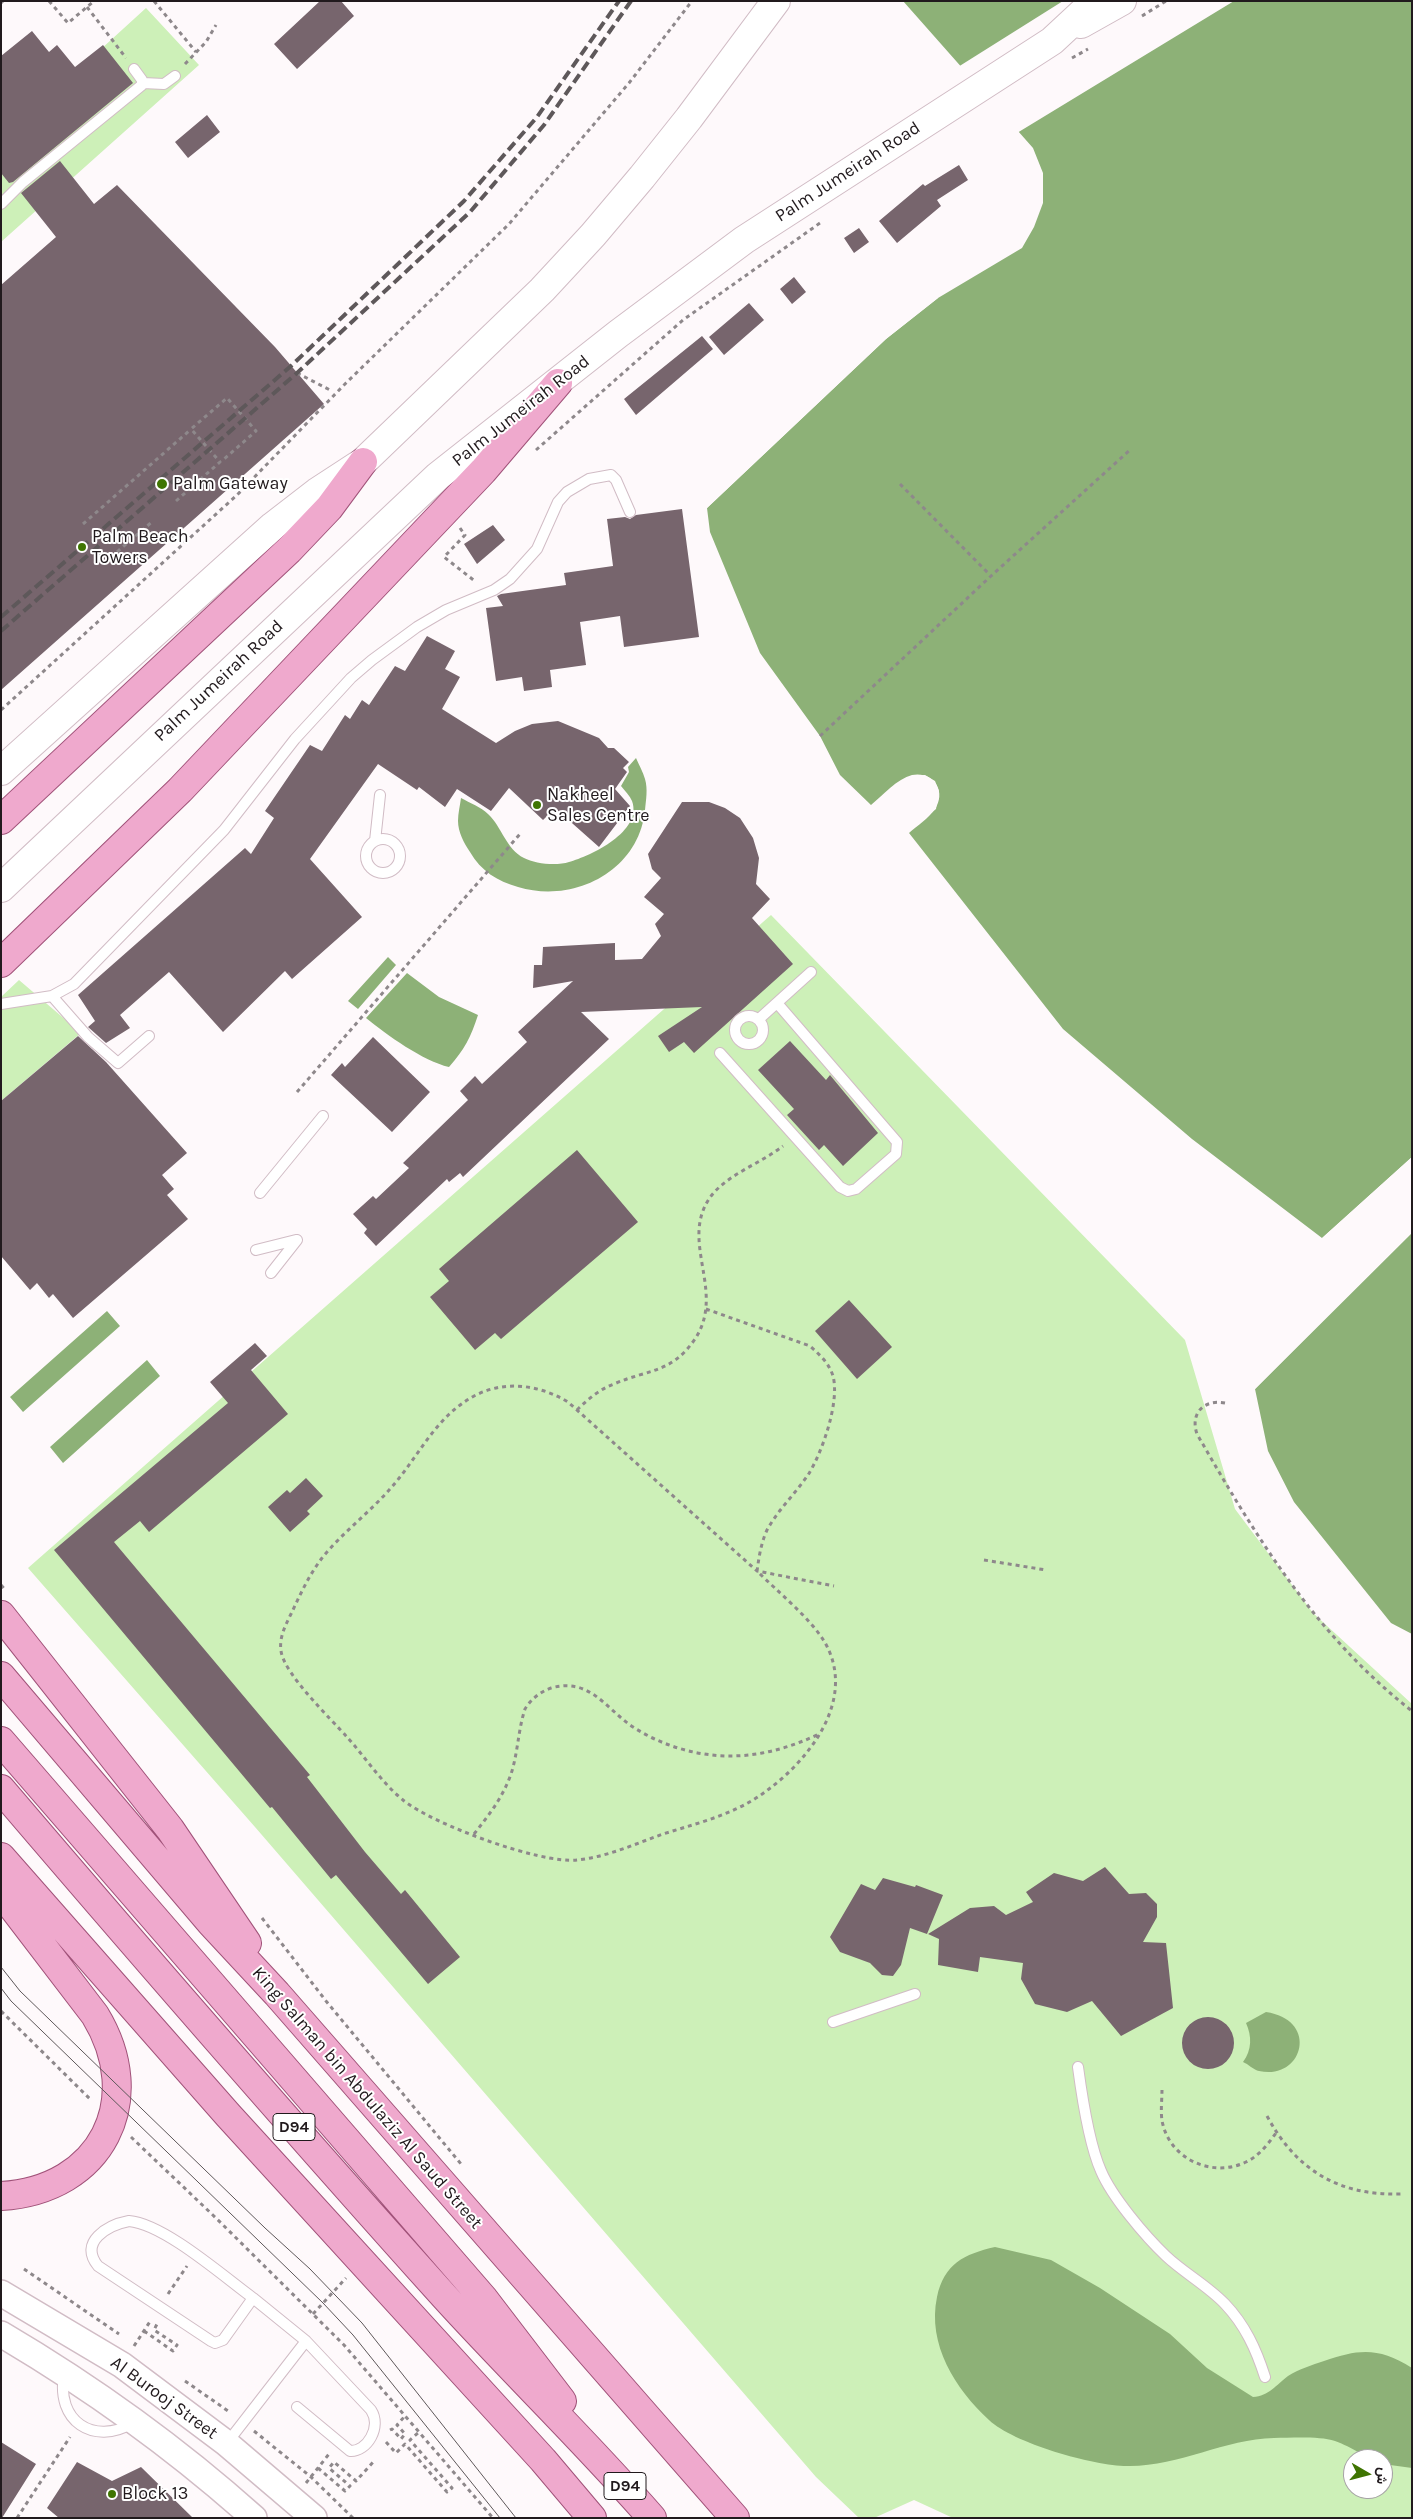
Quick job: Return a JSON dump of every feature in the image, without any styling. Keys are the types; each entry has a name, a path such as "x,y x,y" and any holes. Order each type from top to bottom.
{"main road":[{"path":"1,820 296,543 329,508 363,462 542,290 593,235 689,118 776,1"},
{"name":"Palm Jumeirah Road","path":"1,888 438,476 496,428 558,384 642,316 744,240 1058,51 1095,1"},
{"path":"1058,51 1132,9"},
{"path":"1,963 180,790 456,510 558,384"},
{"path":"1,771 273,526 317,492 363,462"},
{"path":"4,1604 170,1829 226,1910 277,1994"},
{"name":"King Salman bin Abdulaziz Al Saud Street","path":"1,1676 212,1923 277,1994 735,2518"},
{"path":"1,1741 484,2299 562,2400 597,2455"},
{"name":"D94","path":"1,1790 196,2019 504,2362 597,2455 652,2518"},
{"path":"1,1857 228,2115 543,2460 592,2518"},
{"path":"1,1892 106,2032 113,2052 118,2092 108,2132 95,2151 78,2167 59,2180 37,2189 1,2196"},
{"path":"543,2460 572,2518"}],"street":[{"name":"Al Burooj Street","path":"1,2293 122,2365 226,2443 314,2518"},
{"path":"1,2334 65,2374 134,2422 187,2462 254,2518"}],"lane":[{"path":"134,69 143,82"},
{"path":"1,203 23,182 143,82 164,84 175,76"},
{"path":"1,1004 52,996 74,984 204,852 243,807 313,718 352,678 372,660 417,627 446,610 489,592 510,579 525,565 546,532 558,502 577,484 611,475 616,480 630,512"},
{"path":"375,840 380,795"},
{"path":"759,1019 811,972"},
{"path":"52,996 88,1037 118,1063 149,1036"},
{"path":"720,1053 840,1187 848,1191 856,1189 898,1150 894,1138 777,1003"},
{"path":"260,1193 323,1116"},
{"path":"256,1250 297,1240 271,1273"},
{"path":"833,2022 915,1994"},
{"path":"1078,2067 1085,2111 1101,2172 1131,2217 1148,2238 1224,2303 1238,2319 1250,2337 1265,2377"},
{"path":"253,2298 223,2340 219,2342 211,2341 98,2266 91,2258 90,2247 96,2238 118,2223 140,2222 151,2226 253,2298 306,2341 371,2410 375,2415 376,2428 358,2449 350,2451 297,2407"},
{"path":"226,2443 306,2341"},
{"path":"65,2374 62,2388 63,2401 69,2414 78,2424 92,2431 106,2433 121,2430 134,2422"}],"path":[{"path":"49,1 68,23 94,1"},
{"path":"154,1 196,52"},
{"path":"1,710 237,496 345,384 509,224 629,83 692,1"},
{"path":"1132,9 1166,1"},
{"path":"87,7 134,69"},
{"path":"175,76 206,42 216,25"},
{"path":"1058,51 1090,47"},
{"path":"528,456 683,320 827,218"},
{"path":"297,373 330,390"},
{"path":"176,501 220,462 191,429 227,398 256,431 223,460"},
{"path":"83,524 189,431"},
{"path":"820,736 991,576 1131,449"},
{"path":"900,484 991,576"},
{"path":"456,510 465,534 444,558 489,592"},
{"path":"111,557 153,521"},
{"path":"297,1092 520,834"},
{"path":"577,1410 599,1391 612,1384 654,1372 678,1358 696,1336 706,1310 706,1281 698,1239 702,1211 709,1199 727,1181 760,1163 795,1137"},
{"path":"706,1310 810,1346 824,1359 832,1375 835,1394 823,1443 809,1472 777,1514 767,1532 760,1551 757,1571"},
{"path":"519,1386 546,1391 577,1410 757,1571 814,1628 829,1650 834,1663 836,1690 828,1720 820,1734 780,1780 728,1815 600,1856 573,1861 554,1860 536,1856 432,1818 414,1808 389,1787 351,1741 321,1710 284,1661 281,1651 282,1635 303,1588 324,1555 391,1488 428,1436 448,1413 479,1393 491,1389 519,1386"},
{"path":"1225,1403 1216,1401 1207,1403 1195,1416 1194,1426 1260,1541 1289,1583 1333,1637 1381,1687 1412,1711"},
{"path":"984,1560 1046,1570"},
{"path":"757,1571 834,1586"},
{"path":"1,1585 4,1604"},
{"path":"474,1834 496,1806 505,1789 511,1774 525,1709 530,1701 548,1689 559,1686 582,1688 596,1696 632,1726 653,1738 700,1754 724,1757 765,1753 797,1745 820,1734"},
{"path":"260,1916 326,2001 464,2168"},
{"path":"1,2011 112,2120 217,2219 344,2345 494,2518"},
{"path":"1162,2090 1162,2124 1169,2140 1181,2154 1197,2164 1222,2168 1246,2162 1266,2146 1276,2133"},
{"path":"1267,2116 1276,2133 1299,2160 1330,2181 1365,2193 1401,2194"},
{"path":"165,2328 158,2323 154,2330 177,2345 173,2351 144,2331 194,2255"},
{"path":"313,2314 361,2261"},
{"path":"387,2434 392,2429 401,2439 406,2434 396,2425 406,2416"},
{"path":"17,2518 78,2424"},
{"path":"382,2438 396,2452 405,2444 447,2492 452,2488 410,2440 419,2432"},
{"path":"383,2450 388,2444"},
{"path":"326,2459 318,2468 345,2491 350,2486 329,2468 334,2462 356,2481 378,2456"}],"shaded area":[{"path":"903,1 1412,1 1412,1157 1322,1238 1192,1139 1063,1029 909,833 930,816 938,802 939,789 932,779 920,775 906,777 871,805 840,775 820,736 760,653 710,532 707,508 886,339 938,298 1022,248 1034,227 1043,203 1043,173 1033,148"},
{"path":"146,8 199,65 1,242 1,113 21,122"},
{"path":"636,758 644,776 646,787 645,810 640,832 630,850 617,866 600,878 581,886 561,891 539,891 518,887 503,882 484,870 474,859 464,841 458,821 461,798 488,814 508,844 524,858 540,863 558,864 590,854 602,848 623,832 630,822 633,812 632,801 621,786 629,772 628,767"},
{"path":"771,915 1185,1340 1235,1509 1313,1613 1412,1704 1412,2518 953,2518 914,2500 874,2518 859,2518 816,2477 255,1827 28,1568"},
{"path":"388,957 396,965 358,1009 348,1001"},
{"path":"407,973 439,997 478,1015 466,1043 449,1067 417,1053 366,1018"},
{"path":"19,980 81,1033 1,1101 1,997"},
{"path":"1412,1233 1412,1634 1391,1623 1294,1502 1268,1451 1255,1389"},
{"path":"107,1311 120,1326 23,1412 10,1397"},
{"path":"147,1360 160,1376 63,1463 50,1447"},
{"path":"1266,2012 1283,2017 1294,2026 1299,2037 1299,2048 1295,2059 1286,2067 1274,2072 1259,2071 1243,2062 1248,2053 1250,2043 1246,2023"},
{"path":"995,2247 1051,2260 1100,2288 1170,2334 1207,2368 1253,2397 1264,2395 1288,2376 1301,2369 1348,2354 1359,2352 1379,2353 1400,2361 1412,2368 1412,2468 1393,2465 1393,2449 1352,2449 1341,2443 1321,2438 1255,2440 1164,2462 1146,2465 1113,2465 1055,2452 1000,2429 977,2408 955,2380 946,2364 936,2332 937,2297 945,2276 957,2262"}],"pier":[{"path":"1063,1 1234,1 1017,133 958,67"},
{"path":"936,297 938,298 886,339 707,508 707,505 884,337"},
{"path":"925,775 935,781 939,791 936,809 907,833 933,808 937,791 933,782 925,777 912,778 901,784 873,807 870,807 899,782 911,776"},
{"path":"1412,1157 1412,1161 1324,1240 1320,1240"},
{"path":"1412,1231 1255,1389 1253,1389 1382,1259"}],"building":[{"path":"320,1 341,1 354,16 297,69 274,44"},
{"path":"32,31 49,52 57,45 75,67 103,45 133,83 13,182 9,183 1,173 1,56"},
{"path":"207,115 220,132 188,158 175,142"},
{"name":"Palm Beach Towers","path":"60,161 94,204 117,185 275,347 324,404 1,690 1,285 56,237 21,193"},
{"path":"959,165 968,180 937,200 941,206 897,243 879,221 923,184 925,186"},
{"path":"859,228 869,242 854,253 844,238"},
{"path":"794,277 806,292 792,304 780,289"},
{"path":"749,303 764,320 724,355 709,337"},
{"path":"702,336 713,349 636,415 624,399"},
{"path":"682,509 699,637 624,647 620,616 580,622 586,665 550,670 552,687 524,691 522,677 496,681 486,608 503,606 497,596 566,585 564,573 613,566 607,519 625,517 630,519 636,515"},
{"path":"493,525 505,540 477,564 464,544"},
{"path":"427,636 455,651 445,669 460,677 442,709 496,743 515,731 532,724 558,721 599,738 608,748 614,748 629,762 623,768 627,772 615,789 630,806 599,847 555,808 543,820 509,788 491,811 457,789 445,807 419,787 417,790 378,764 310,859 362,917 292,979 285,971 223,1032 169,972 120,1015 130,1028 106,1043 88,1027 95,1021 78,995 245,848 251,854 274,818 265,811 310,745 322,751 345,715 350,719 362,700 369,705 395,666 405,671"},
{"path":"682,802 709,802 725,808 740,818 753,838 759,858 756,884 770,899 752,918 793,964 694,1053 684,1042 669,1052 658,1036 702,1007 581,1012 609,1039 463,1177 460,1173 449,1182 447,1179 376,1246 364,1233 367,1229 353,1214 373,1196 376,1199 409,1168 403,1163 468,1100 460,1091 475,1076 482,1084 527,1042 518,1032 573,981 533,988 534,965 542,965 543,947 615,943 615,960 642,959 661,936 655,924 664,914 644,897 661,878 652,869 648,854"},
{"path":"78,1036 106,1062 187,1153 162,1175 174,1189 167,1195 188,1219 73,1318 53,1294 49,1298 37,1283 30,1290 1,1256 1,1101"},
{"path":"373,1037 430,1092 392,1132 331,1075 342,1063 345,1067"},
{"path":"790,1041 826,1080 830,1075 878,1133 843,1166 824,1145 819,1150 787,1115 794,1109 758,1070"},
{"path":"577,1150 638,1222 501,1339 495,1333 475,1350 430,1297 449,1281 439,1269"},
{"path":"849,1300 892,1347 857,1379 815,1331"},
{"path":"255,1343 267,1356 251,1370 288,1414 149,1532 140,1521 114,1542 310,1775 307,1777 365,1852 401,1894 405,1890 460,1957 428,1984 336,1875 331,1879 54,1550 228,1403 210,1382"},
{"path":"306,1478 323,1496 307,1511 310,1514 290,1532 268,1507 287,1490 290,1493"},
{"path":"1105,1867 1129,1894 1146,1893 1157,1904 1157,1917 1143,1942 1166,1943 1173,2008 1121,2036 1092,2001 1067,2012 1035,2004 1021,1979 1023,1963 980,1957 978,1972 938,1965 939,1939 928,1934 970,1908 994,1906 1006,1915 1033,1902 1026,1892 1054,1873 1083,1881"},
{"path":"883,1878 915,1887 916,1885 943,1895 927,1934 910,1928 901,1965 893,1976 882,1975 870,1963 840,1952 830,1937 861,1884 875,1890"},
{"path":"1203,2017 1213,2017 1227,2024 1234,2038 1234,2048 1227,2062 1213,2069 1203,2069 1193,2065 1186,2058 1182,2048 1182,2038 1186,2028 1193,2021"},
{"path":"1,2442 36,2464 2,2518 1,2518"},
{"name":"Block 13","path":"77,2462 112,2481 141,2467 193,2518 59,2518 47,2508"}],"tram line":[{"path":"1,1967 20,1991 265,2228 310,2269 362,2323 516,2518"},
{"path":"1,1988 11,2001 323,2303 353,2335 500,2518"}],"railway":[{"path":"1,617 291,366 464,201 537,117 619,1"},
{"path":"1,631 297,373 470,212 544,125 631,1"}],"place":[{"name":"Palm Gateway","path":"162,484"},
{"name":"Palm Beach Towers","path":"82,547"},
{"name":"Nakheel Sales Centre","path":"537,805"},
{"name":"Block 13","path":"112,2494"}]}
